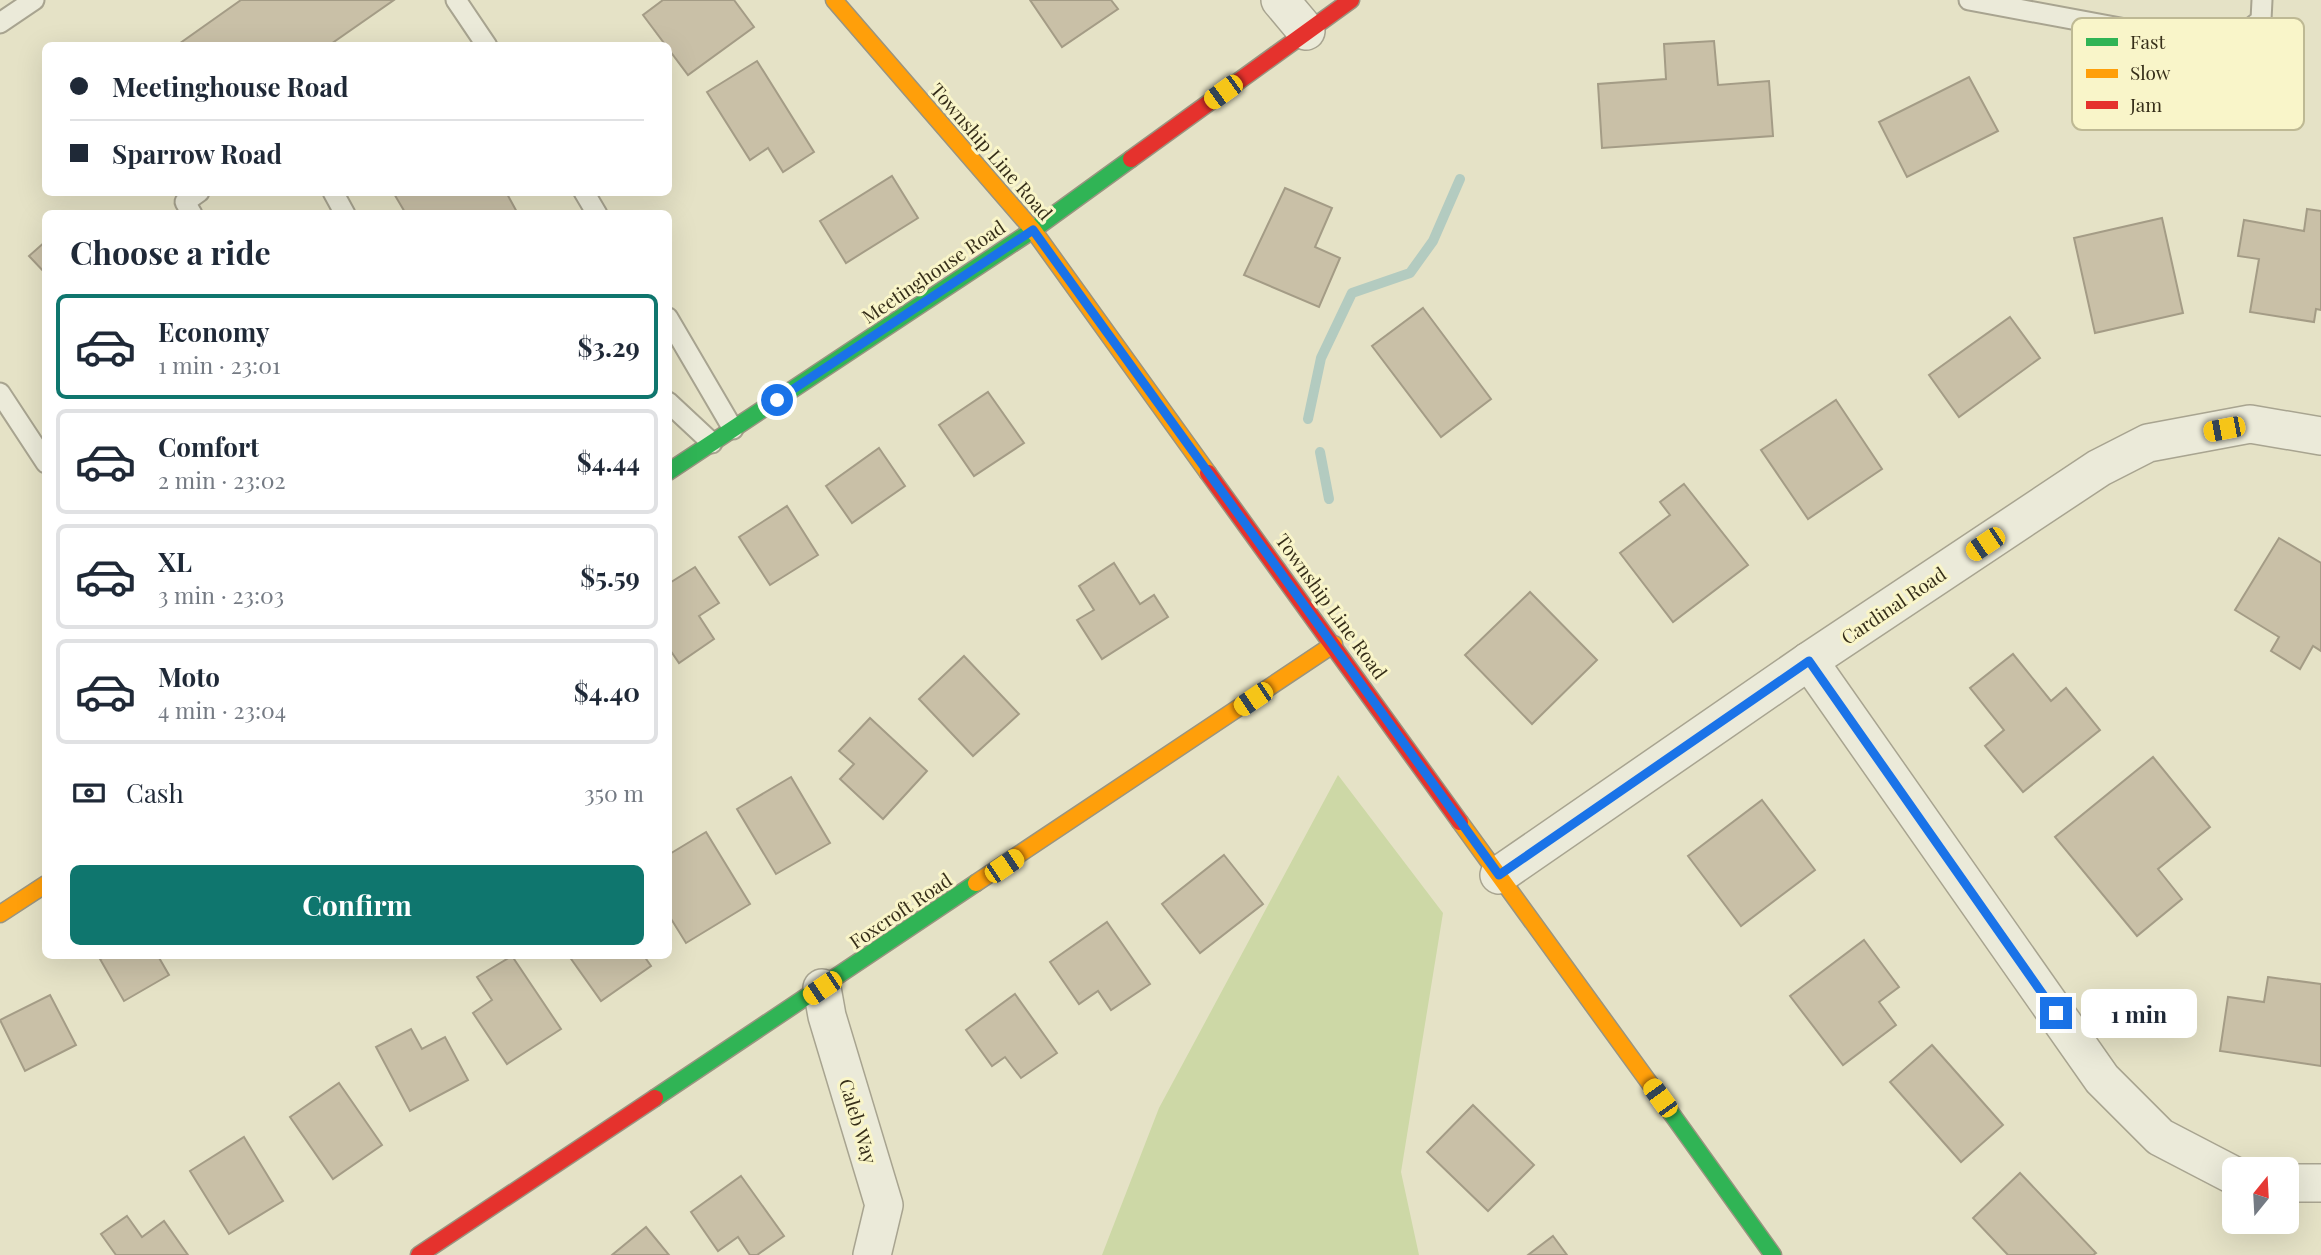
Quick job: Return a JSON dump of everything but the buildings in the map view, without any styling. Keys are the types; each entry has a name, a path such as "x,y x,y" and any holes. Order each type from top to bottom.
{"street":[{"name":"Township Line Road","path":"834,0 1033,230 1773,1255"},
{"path":"1280,0 1306,31"},
{"name":"Meetinghouse Road","path":"672,469 1033,230 1351,0"},
{"name":"Cardinal Road","path":"1499,875 1809,661 2099,468 2148,443 2250,424 2321,436"},
{"name":"Foxcroft Road","path":"419,1255 1334,645"},
{"path":"1809,661 2102,1079 2160,1137 2222,1169"},
{"path":"0,914 42,887"},
{"name":"Caleb Way","path":"822,988 827,1016 884,1205 872,1255"},
{"path":"2300,1183 2321,1183"}],"lane":[{"path":"0,23 34,0"},
{"path":"456,0 483,42"},
{"path":"1969,0 2072,19"},
{"path":"2261,18 2262,0"},
{"path":"190,210 185,202 193,196"},
{"path":"672,325 733,429"},
{"path":"0,393 42,457"},
{"path":"672,406 712,443"}],"green space":[{"path":"1338,775 1443,913 1401,1172 1419,1255 1102,1255 1159,1108"}],"waterway":[{"path":"1308,419 1321,358 1352,293 1410,273 1433,241 1460,179"},
{"path":"1320,452 1329,499"}],"traffic: fast":[{"path":"672,469 1033,230 1131,159"},
{"path":"655,1098 976,883"},
{"path":"1661,1099 1773,1255"}],"traffic: slow":[{"path":"834,0 1033,230 1208,473"},
{"path":"976,883 1334,644"},
{"path":"1460,822 1661,1099"},
{"path":"0,914 42,887"}],"traffic: jam":[{"path":"1131,159 1351,0"},
{"path":"1208,473 1460,822"},
{"path":"419,1255 655,1098"}],"route":[{"path":"777,400 1033,230 1499,875 1809,661 2056,1013"}]}
